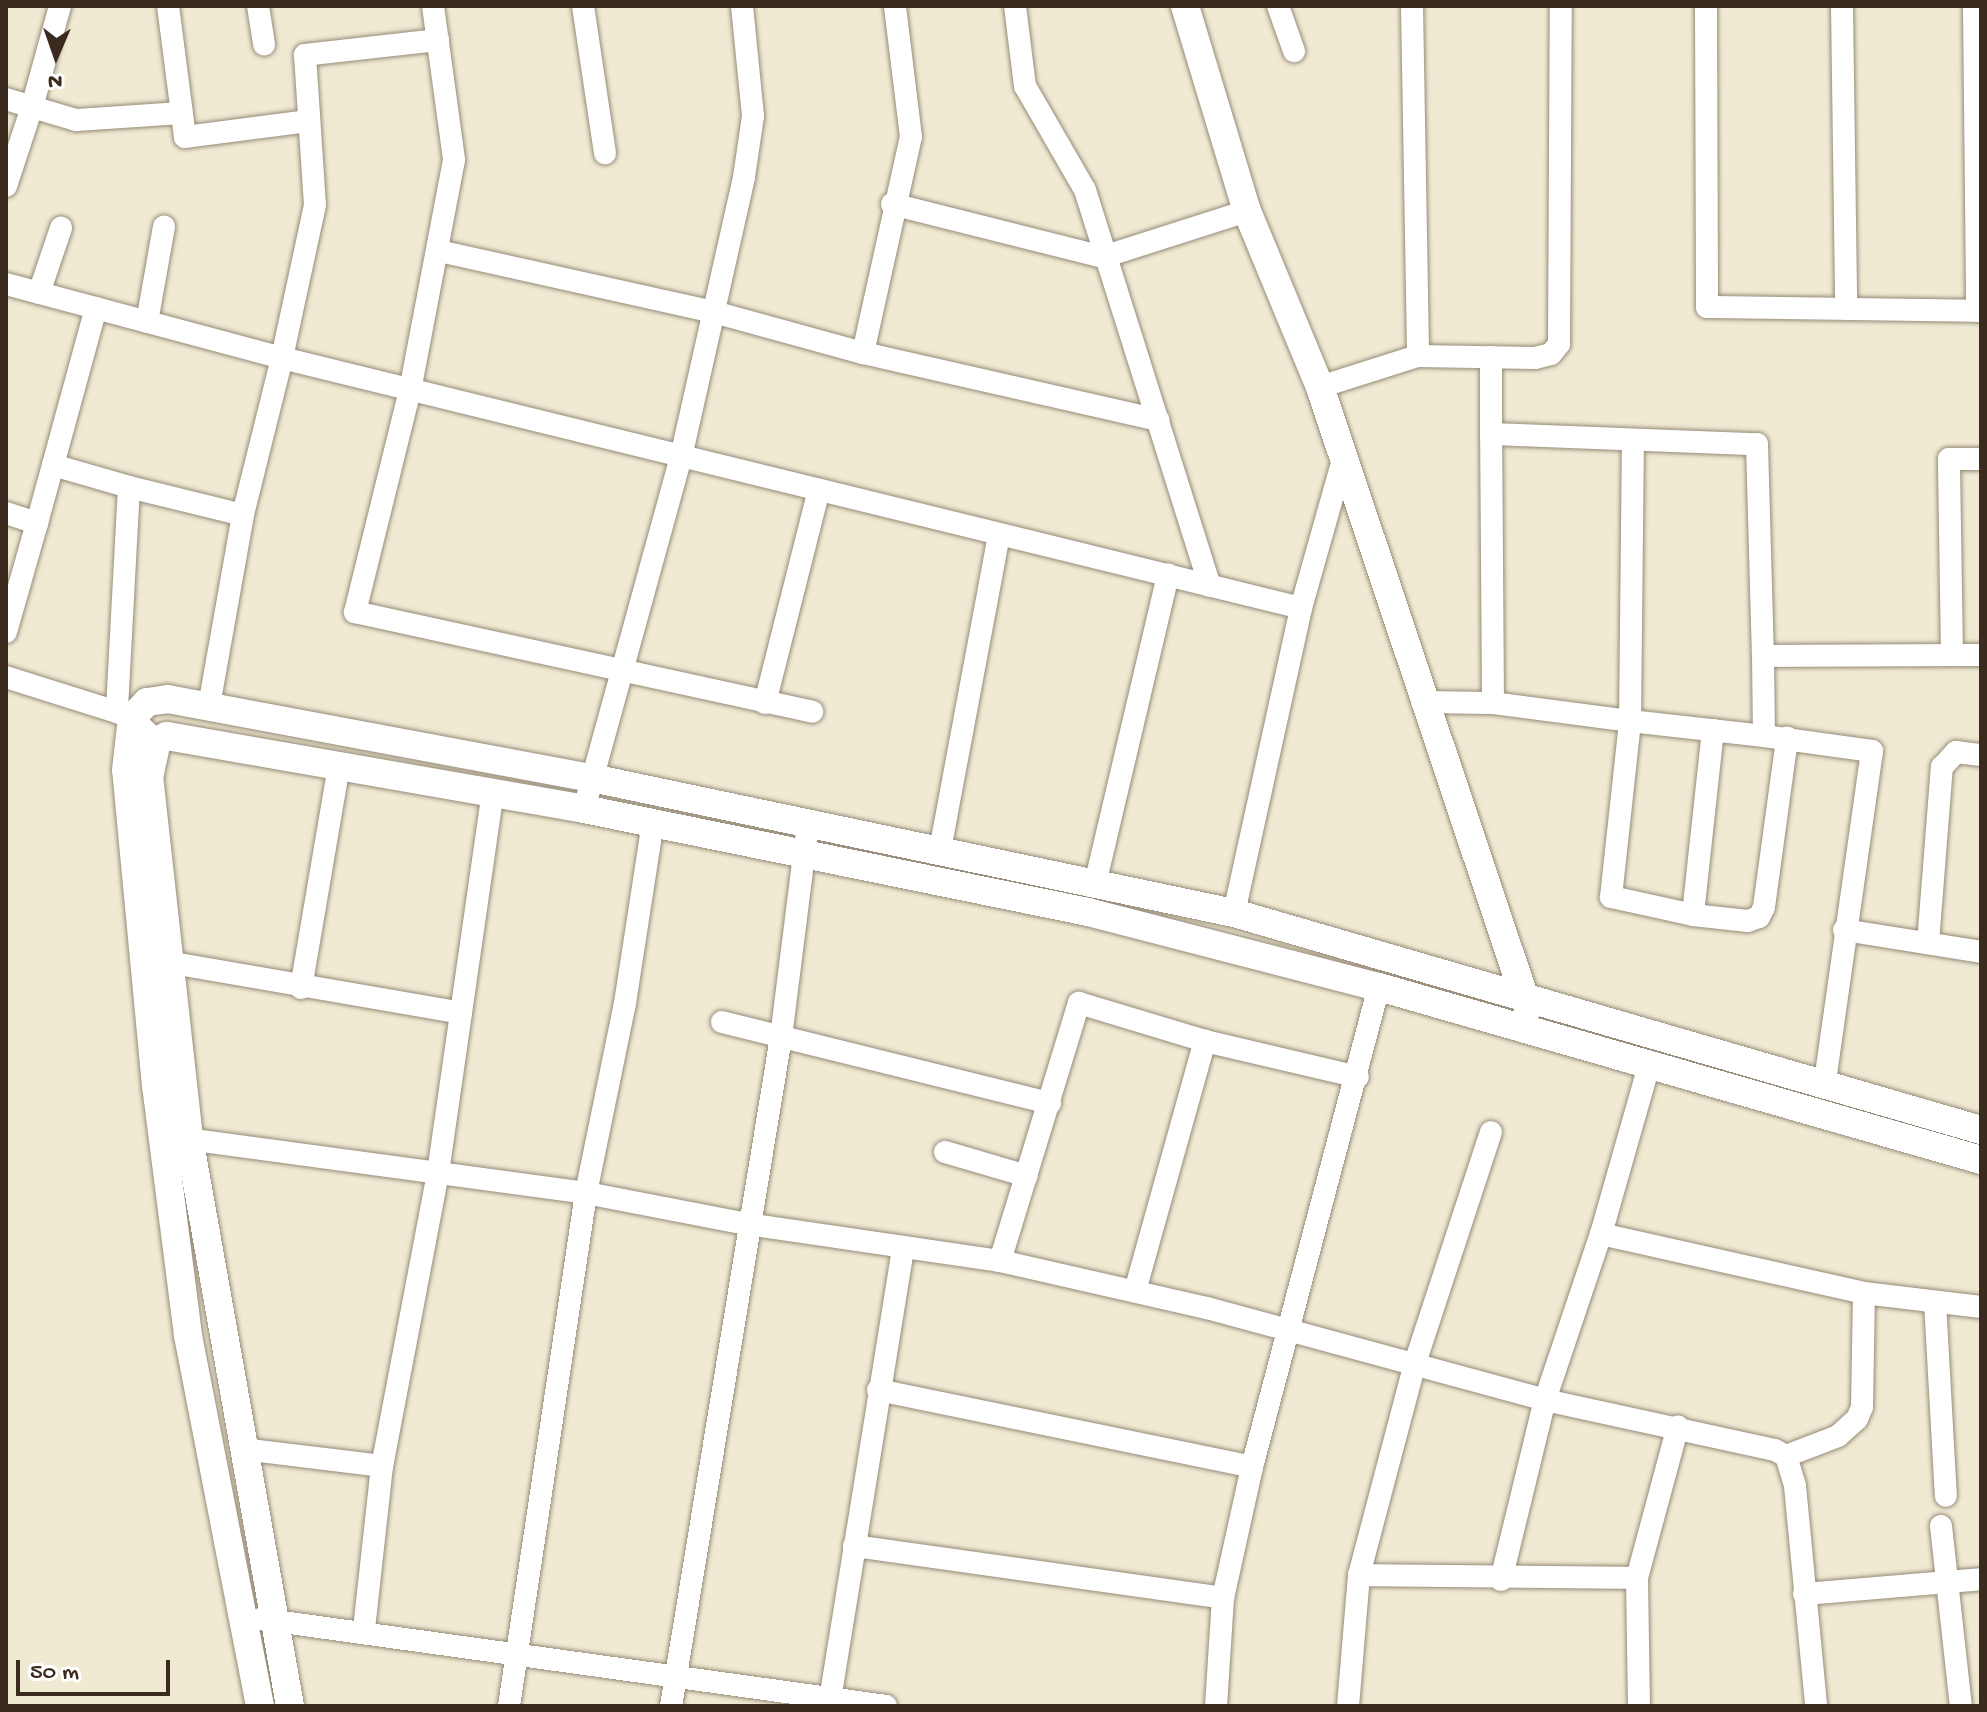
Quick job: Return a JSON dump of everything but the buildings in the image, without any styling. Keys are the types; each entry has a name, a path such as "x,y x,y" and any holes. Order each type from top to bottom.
{"street":[{"path":"6,186 60,6"},
{"path":"168,6 185,137 309,121"},
{"path":"258,6 264,45"},
{"path":"433,6 454,140 439,251 410,390 355,612 621,674 812,712"},
{"path":"583,6 605,153"},
{"path":"584,809 681,457 753,116 742,6"},
{"path":"863,353 912,117 895,6"},
{"path":"1015,6 1025,86 1085,190 1103,257 1210,586"},
{"path":"1185,6 1247,211 1320,387 1422,702 1537,1031"},
{"path":"1278,6 1294,51"},
{"path":"1412,6 1418,356"},
{"path":"1320,387 1418,356 1535,358 1551,354 1559,344 1561,6"},
{"path":"1706,6 1707,307 1979,311 1974,6"},
{"path":"1842,6 1846,309"},
{"path":"209,706 243,515 282,358 315,205 305,55 438,40"},
{"path":"6,99 76,120 182,113"},
{"path":"892,204 1103,257 1247,211"},
{"path":"147,322 164,227"},
{"path":"39,293 61,228"},
{"path":"439,251 714,312 863,353 1158,420"},
{"path":"6,284 282,358 1301,608"},
{"path":"6,632 96,308"},
{"path":"1491,357 1493,703"},
{"path":"1491,434 1757,444 1764,736"},
{"path":"1633,440 1630,721 1611,897 1693,915 1748,921 1759,917 1787,738"},
{"path":"1952,655 1949,459 1981,459"},
{"path":"1234,913 1301,608 1343,460"},
{"path":"53,465 243,515"},
{"path":"129,487 124,715 131,862 175,1137 242,1449 290,1706"},
{"path":"765,703 819,490"},
{"path":"6,513 37,523"},
{"path":"940,850 999,534"},
{"path":"1095,884 1168,575"},
{"path":"1763,656 1981,655"},
{"path":"6,677 124,715 157,741"},
{"path":"124,715 147,702 168,699 209,706 592,778 1234,913 1824,1088 1981,1130"},
{"path":"1422,702 1493,703 1872,751 1844,930 1824,1088"},
{"path":"1693,915 1713,730"},
{"path":"157,741 181,735 339,766 493,791 804,852 1104,916 1379,987 1981,1160"},
{"path":"157,741 149,778 167,962 188,1335 260,1706"},
{"path":"1928,943 1942,767 1956,752 1981,755"},
{"path":"301,988 339,766"},
{"path":"364,1630 382,1466 438,1173 493,791"},
{"path":"509,1706 520,1654 586,1193 625,1003 653,822"},
{"path":"671,1706 747,1224 781,1037 808,823"},
{"path":"1844,930 1981,952"},
{"path":"167,962 301,988 461,1013"},
{"path":"1216,1706 1223,1598 1252,1467 1358,1077 1379,987"},
{"path":"1000,1261 1079,1003 1205,1041 1358,1077"},
{"path":"722,1022 1050,1103"},
{"path":"1135,1291 1205,1041"},
{"path":"1501,1580 1545,1400 1601,1234 1649,1065"},
{"path":"1348,1706 1359,1575 1415,1363 1491,1132"},
{"path":"175,1137 586,1193 747,1224 1000,1261 1135,1291 1545,1400 1678,1426 1786,1456 1838,1436 1857,1419 1862,1407 1864,1293"},
{"path":"945,1152 1027,1176"},
{"path":"1601,1234 1864,1293 1981,1307"},
{"path":"829,1701 903,1247"},
{"path":"1935,1302 1946,1496"},
{"path":"878,1390 1252,1467"},
{"path":"1639,1706 1637,1578 1678,1426"},
{"path":"242,1449 382,1466"},
{"path":"1786,1456 1795,1486 1816,1706"},
{"path":"1941,1526 1961,1706"},
{"path":"854,1546 1223,1598"},
{"path":"1359,1575 1501,1580 1637,1578"},
{"path":"1804,1594 1981,1579"},
{"path":"243,1618 364,1630 676,1675 829,1701 886,1706"}]}
